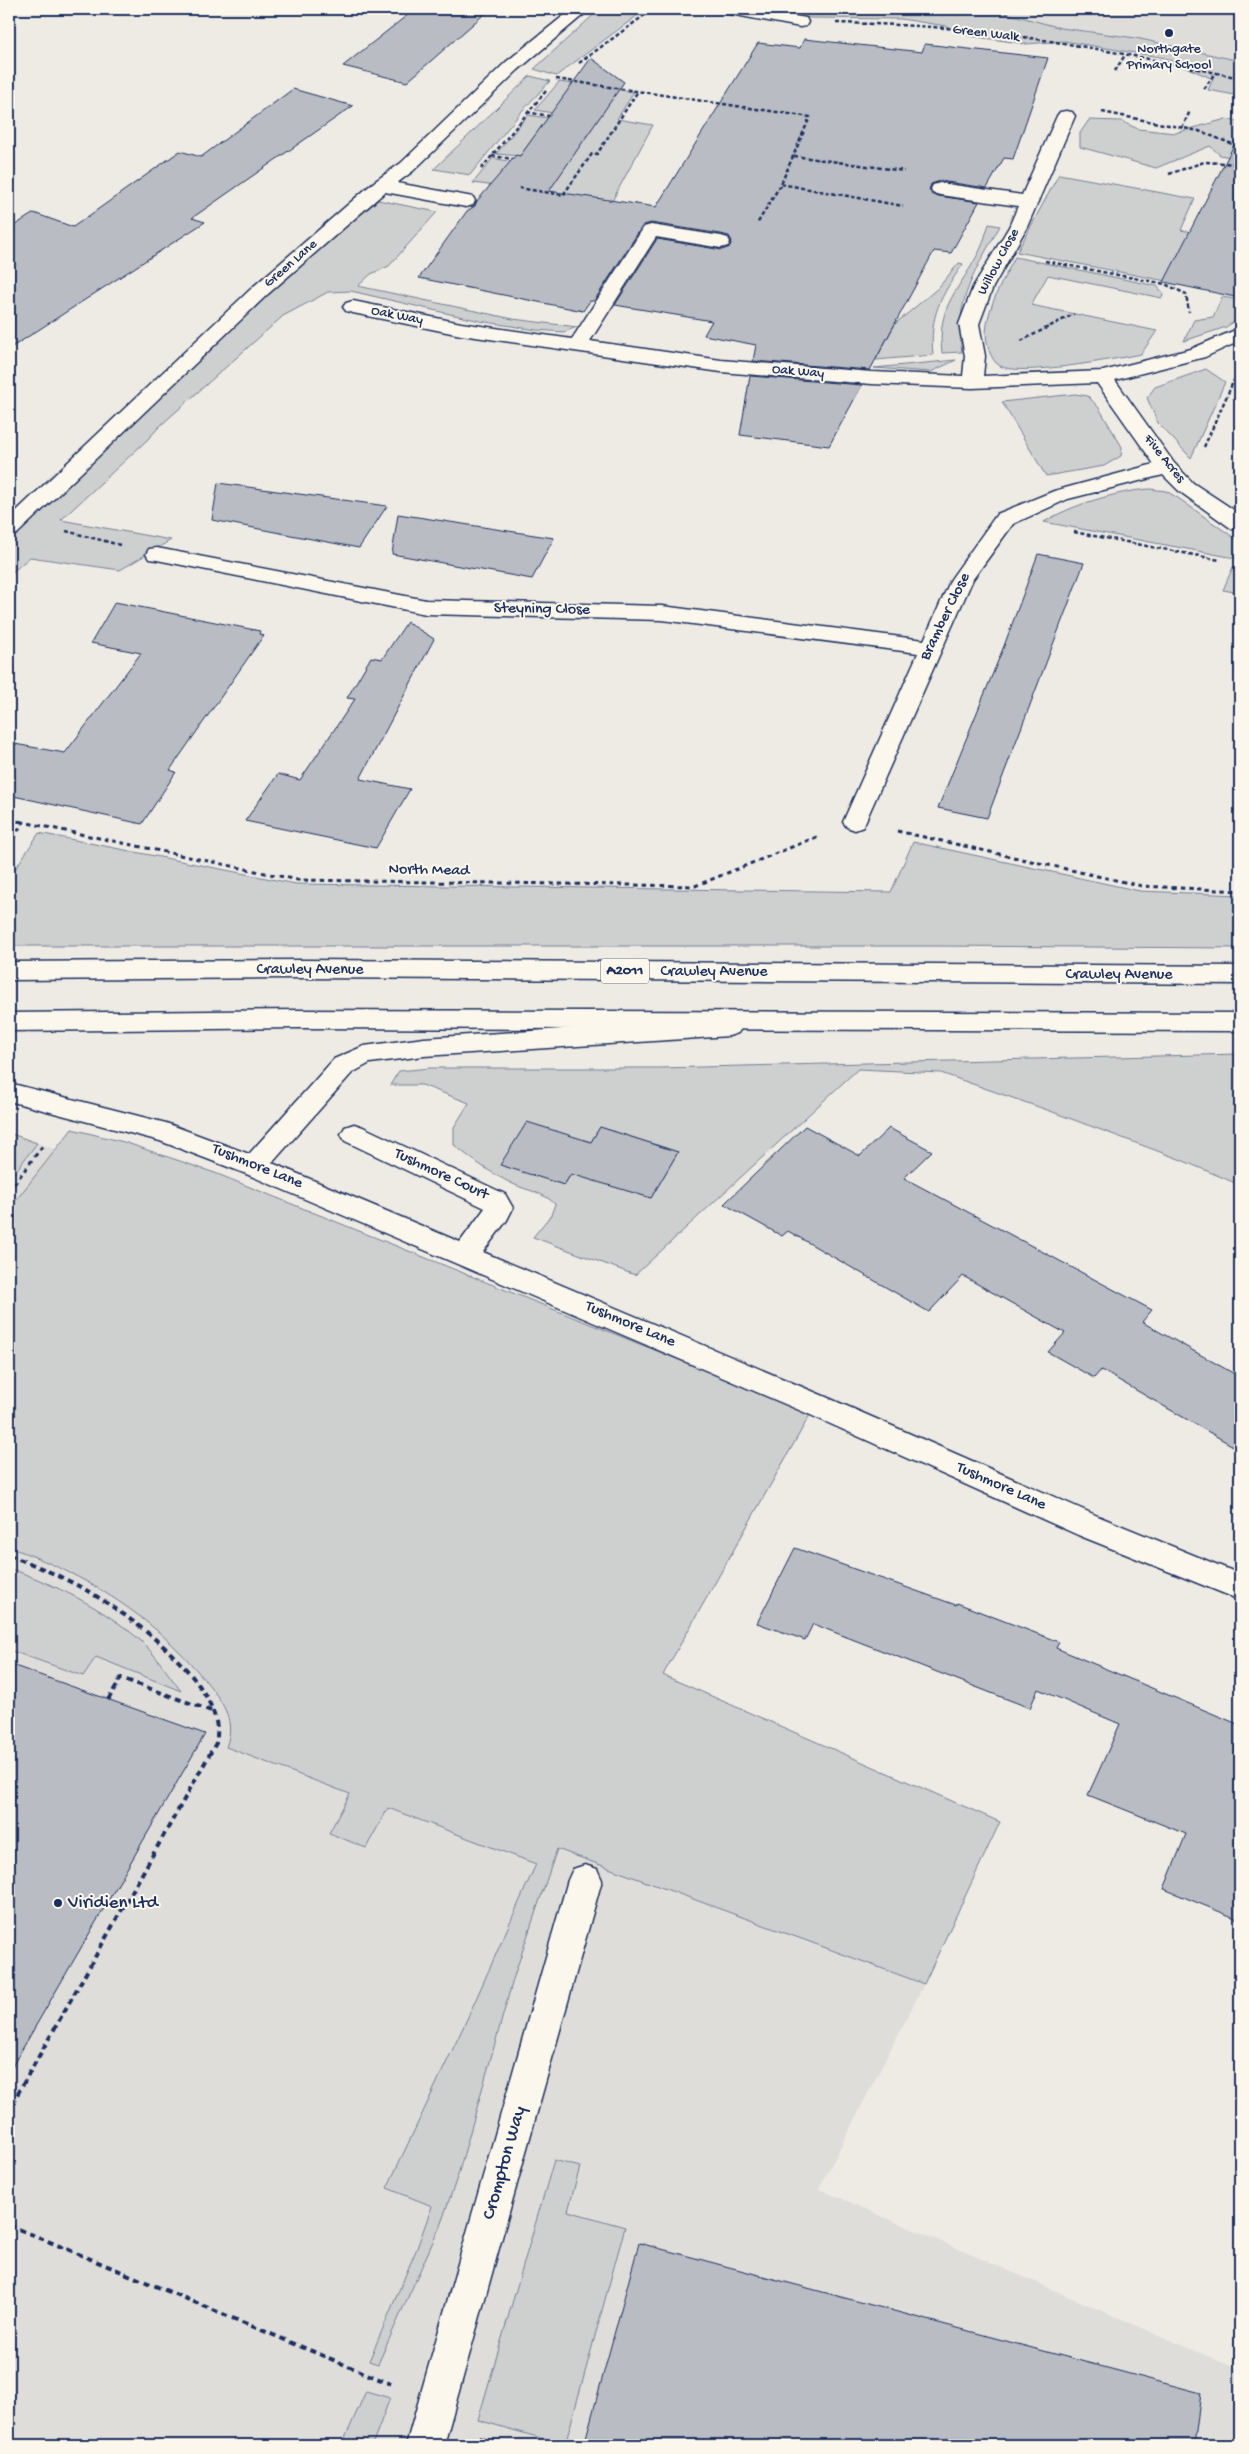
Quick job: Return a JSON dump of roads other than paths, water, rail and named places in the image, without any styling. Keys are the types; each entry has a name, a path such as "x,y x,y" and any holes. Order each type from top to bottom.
{"street":[{"name":"Green Lane","path":"14,524 261,290 381,186 406,167 512,66 582,9"},
{"path":"730,9 800,22"},
{"name":"Willow Close","path":"972,382 975,356 969,324 983,287 1029,202 1066,116"},
{"path":"381,186 466,201"},
{"path":"940,189 1029,202"},
{"path":"577,347 650,231 721,242"},
{"name":"Oak Way","path":"353,307 461,329 721,366 872,378 972,382 1104,377 1198,353 1240,334"},
{"name":"Five Acres","path":"1104,377 1167,467 1186,487 1240,524"},
{"name":"Bramber Close","path":"855,822 962,579 1005,519 1061,495 1167,467"},
{"name":"Steyning Close","path":"157,554 426,607 662,613 930,648"},
{"name":"Crawley Avenue","path":"9,971 302,969 1240,976"},
{"path":"9,1022 300,1019 1240,1022"},
{"path":"254,1166 338,1071 350,1061 364,1055 424,1047 800,1022"},
{"name":"Tushmore Lane","path":"9,1092 166,1133 254,1166 816,1405 1089,1526 1240,1588"},
{"name":"Tushmore Court","path":"354,1134 495,1201 499,1208 498,1213 465,1255"},
{"name":"Crompton Way","path":"425,2445 585,1880"}],"place":[{"name":"Northgate Primary School","path":"1169,33"},
{"name":"Viridien Ltd","path":"58,1903"}]}
